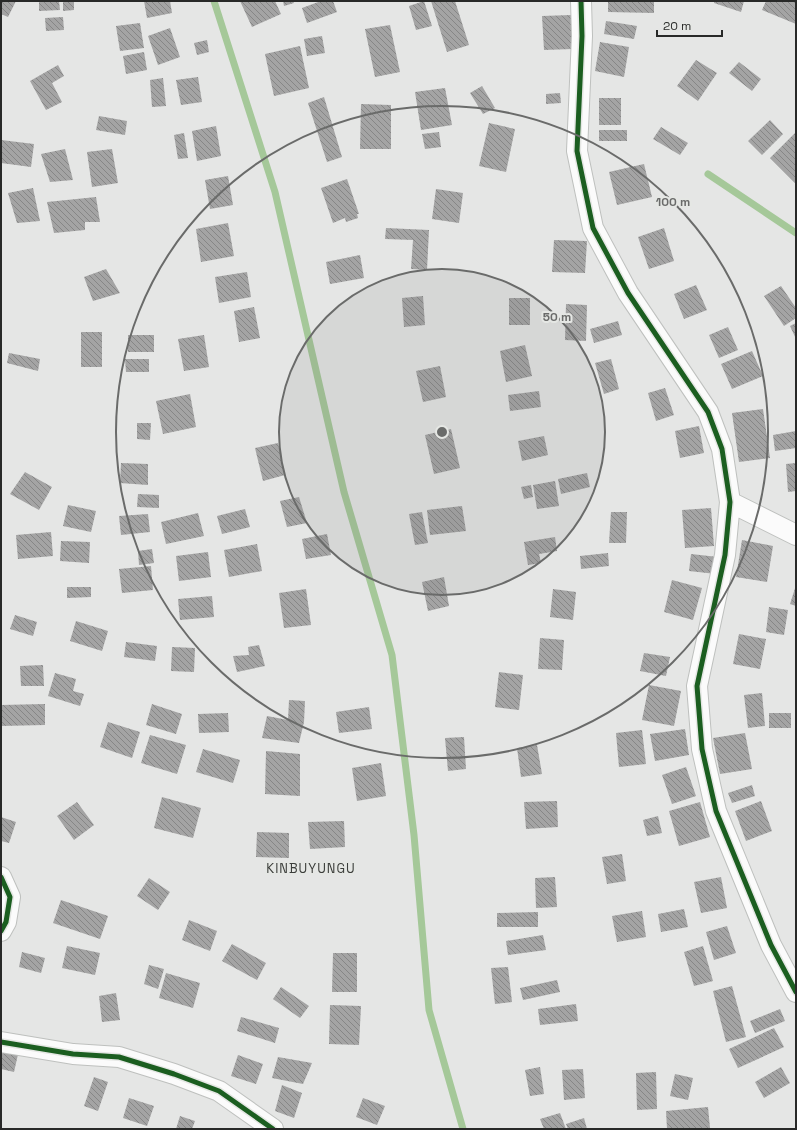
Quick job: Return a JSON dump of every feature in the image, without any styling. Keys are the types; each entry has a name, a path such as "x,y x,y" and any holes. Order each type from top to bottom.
{"street":[{"path":"581,1 582,36 578,151 593,228 628,293 708,412 722,449 730,502 724,554 697,686 702,749 716,811 771,945 796,992"},
{"path":"730,502 796,535"},
{"path":"1,877 10,897 6,922 1,931"},
{"path":"1,1042 73,1054 119,1057 174,1074 219,1092 274,1129"}],"building":[{"path":"1,1 16,1 8,17 1,14"},
{"path":"39,1 59,1 60,10 39,11"},
{"path":"63,1 74,1 74,10 63,11"},
{"path":"144,1 170,1 172,13 147,18"},
{"path":"240,1 275,1 281,14 252,27"},
{"path":"283,1 293,1 294,3 284,6"},
{"path":"321,1 333,1 337,12 307,23 302,8"},
{"path":"424,1 432,26 416,30 409,6"},
{"path":"431,1 455,1 469,45 447,52"},
{"path":"608,1 654,1 654,13 608,12"},
{"path":"714,1 744,1 741,12 714,3"},
{"path":"766,1 796,1 796,24 762,10"},
{"path":"571,15 573,49 544,50 542,16"},
{"path":"63,17 64,30 46,31 45,18"},
{"path":"606,21 637,26 634,39 604,34"},
{"path":"140,23 144,48 120,51 116,26"},
{"path":"390,25 400,72 375,77 365,29"},
{"path":"170,28 180,57 158,65 148,36"},
{"path":"322,36 325,53 307,56 304,39"},
{"path":"207,40 209,52 197,55 194,43"},
{"path":"600,42 629,47 624,77 595,71"},
{"path":"300,46 309,88 274,96 265,54"},
{"path":"144,52 147,70 126,74 123,56"},
{"path":"696,60 717,73 698,101 677,86"},
{"path":"739,62 761,79 752,91 729,73"},
{"path":"58,65 64,76 52,83 62,102 46,110 30,81"},
{"path":"198,77 202,102 181,105 176,80"},
{"path":"163,78 166,106 152,107 150,80"},
{"path":"482,86 495,108 483,114 470,93"},
{"path":"445,88 452,125 421,130 415,92"},
{"path":"560,93 561,103 546,104 546,94"},
{"path":"324,97 342,157 327,162 308,103"},
{"path":"599,98 621,98 621,125 599,125"},
{"path":"361,104 391,105 391,149 360,149"},
{"path":"99,116 127,121 125,135 96,130"},
{"path":"770,120 783,134 762,155 748,141"},
{"path":"489,123 515,129 506,172 479,166"},
{"path":"216,126 221,156 197,161 192,131"},
{"path":"661,127 688,143 680,155 653,139"},
{"path":"599,130 627,130 627,141 599,141"},
{"path":"439,132 441,147 425,149 422,134"},
{"path":"796,132 796,184 770,158"},
{"path":"184,133 188,158 178,159 174,135"},
{"path":"1,140 34,144 31,167 1,163"},
{"path":"65,149 73,180 50,182 41,154"},
{"path":"112,149 118,183 92,187 87,152"},
{"path":"644,164 652,197 617,205 609,172"},
{"path":"228,176 233,205 210,209 205,180"},
{"path":"347,179 359,214 357,214 358,218 346,222 345,218 333,223 321,188"},
{"path":"33,188 40,221 17,223 8,193"},
{"path":"436,189 463,193 459,223 432,219"},
{"path":"96,197 100,222 85,222 85,230 54,233 47,202"},
{"path":"228,223 234,256 201,262 196,229"},
{"path":"386,228 429,230 427,270 411,269 413,240 385,239"},
{"path":"664,228 674,261 649,269 638,237"},
{"path":"554,240 587,241 585,273 552,272"},
{"path":"360,255 364,278 330,284 326,262"},
{"path":"106,269 120,293 93,301 84,277"},
{"path":"247,272 251,297 219,303 215,277"},
{"path":"696,285 707,310 684,319 674,294"},
{"path":"781,286 796,308 796,318 784,326 764,296"},
{"path":"423,296 425,325 404,327 402,298"},
{"path":"509,298 530,298 530,325 509,325"},
{"path":"566,304 587,305 586,341 565,340"},
{"path":"254,307 260,338 239,342 234,311"},
{"path":"618,321 622,335 594,343 590,329"},
{"path":"796,323 796,339 790,326"},
{"path":"728,327 738,350 719,358 709,335"},
{"path":"81,332 102,332 102,367 81,367"},
{"path":"128,335 154,335 154,352 128,352"},
{"path":"204,335 209,367 184,371 178,339"},
{"path":"525,345 532,376 506,382 500,351"},
{"path":"752,351 763,376 732,389 721,364"},
{"path":"9,353 40,359 38,371 7,363"},
{"path":"125,359 149,359 149,372 126,372"},
{"path":"611,359 619,389 604,394 595,363"},
{"path":"440,366 446,397 423,402 416,371"},
{"path":"665,388 674,415 656,421 648,393"},
{"path":"539,391 541,407 510,411 508,395"},
{"path":"190,394 196,427 163,434 156,401"},
{"path":"763,409 770,458 739,462 732,413"},
{"path":"137,423 151,423 150,440 137,439"},
{"path":"699,426 704,453 680,458 675,431"},
{"path":"451,429 460,468 434,474 425,435"},
{"path":"796,431 796,448 775,451 773,435"},
{"path":"544,436 548,455 522,461 518,441"},
{"path":"278,443 285,475 263,481 255,448"},
{"path":"121,463 148,464 148,485 120,483"},
{"path":"796,463 796,491 788,492 786,464"},
{"path":"25,472 52,487 39,510 10,494"},
{"path":"587,473 590,487 561,494 558,479"},
{"path":"555,481 559,506 537,509 533,485"},
{"path":"531,485 533,497 524,499 521,487"},
{"path":"138,494 159,495 159,508 137,507"},
{"path":"299,497 307,523 287,527 280,501"},
{"path":"68,505 96,511 91,532 63,526"},
{"path":"462,506 466,531 430,535 427,510"},
{"path":"711,508 714,546 685,548 682,510"},
{"path":"245,509 250,527 222,534 217,516"},
{"path":"422,512 428,543 415,545 409,514"},
{"path":"611,512 627,512 626,543 609,543"},
{"path":"198,513 204,536 166,544 161,522"},
{"path":"148,514 150,532 121,535 119,516"},
{"path":"51,532 53,556 18,559 16,535"},
{"path":"327,534 331,555 306,559 302,539"},
{"path":"555,537 557,551 539,554 541,563 528,565 524,542"},
{"path":"742,540 773,546 767,582 736,577"},
{"path":"61,541 90,542 89,563 60,561"},
{"path":"257,544 262,571 229,577 224,550"},
{"path":"152,549 154,563 139,565 138,551"},
{"path":"208,552 211,577 179,581 176,556"},
{"path":"608,553 609,566 581,569 580,556"},
{"path":"691,554 718,557 716,574 689,571"},
{"path":"151,566 153,590 122,593 119,569"},
{"path":"444,577 449,606 428,611 422,582"},
{"path":"672,580 702,588 693,620 664,612"},
{"path":"796,585 796,606 790,604"},
{"path":"67,587 91,587 91,597 67,598"},
{"path":"306,589 311,625 284,628 279,593"},
{"path":"553,589 576,592 573,620 550,617"},
{"path":"212,596 214,617 180,620 178,599"},
{"path":"769,607 788,610 784,635 766,632"},
{"path":"15,615 37,622 33,636 10,629"},
{"path":"76,621 108,631 102,651 70,641"},
{"path":"739,634 766,639 760,669 733,664"},
{"path":"540,638 564,640 562,670 538,669"},
{"path":"126,642 157,646 155,661 124,657"},
{"path":"259,645 265,666 237,672 233,656 249,655 248,647"},
{"path":"172,647 195,648 194,672 171,671"},
{"path":"644,653 670,657 666,676 640,671"},
{"path":"43,665 44,686 21,686 20,666"},
{"path":"499,672 523,675 519,710 495,707"},
{"path":"55,673 76,679 73,691 84,694 80,706 48,696"},
{"path":"649,685 681,691 674,726 642,720"},
{"path":"762,693 765,726 748,728 744,695"},
{"path":"289,700 305,701 304,722 299,743 262,738 267,716 288,720"},
{"path":"45,704 45,725 1,726 1,705"},
{"path":"152,704 182,714 176,734 146,725"},
{"path":"369,707 372,729 339,733 336,712"},
{"path":"228,713 229,732 199,733 198,714"},
{"path":"769,713 791,713 791,728 769,728"},
{"path":"108,722 140,732 132,758 100,747"},
{"path":"685,729 689,755 655,761 650,734"},
{"path":"642,730 646,764 619,767 616,733"},
{"path":"745,733 752,769 720,774 713,738"},
{"path":"150,735 186,745 177,774 141,763"},
{"path":"464,737 466,769 448,771 445,738"},
{"path":"537,745 542,774 521,777 517,748"},
{"path":"203,749 240,760 233,783 196,772"},
{"path":"266,751 300,754 300,796 265,794"},
{"path":"381,763 386,796 357,801 352,768"},
{"path":"686,767 696,796 672,804 662,775"},
{"path":"752,785 755,796 732,803 728,793"},
{"path":"162,797 201,808 193,838 154,828"},
{"path":"557,801 558,827 526,829 524,802"},
{"path":"761,801 772,831 746,841 735,811"},
{"path":"77,802 94,825 74,840 57,816"},
{"path":"700,802 710,837 679,846 669,811"},
{"path":"658,816 662,833 647,836 643,820"},
{"path":"1,817 16,822 9,843 1,841"},
{"path":"344,821 345,847 310,849 308,822"},
{"path":"257,832 289,833 289,858 256,857"},
{"path":"622,854 626,881 607,884 602,857"},
{"path":"555,877 557,907 536,908 535,878"},
{"path":"721,877 727,908 701,913 694,882"},
{"path":"149,878 170,892 158,910 137,896"},
{"path":"61,900 108,916 100,939 53,923"},
{"path":"684,909 688,927 661,932 658,914"},
{"path":"642,911 646,937 617,942 612,916"},
{"path":"538,912 538,927 497,927 497,913"},
{"path":"189,920 217,931 210,951 182,940"},
{"path":"727,926 736,953 714,960 706,932"},
{"path":"543,935 546,950 508,955 506,941"},
{"path":"232,944 266,963 257,980 222,961"},
{"path":"67,946 100,953 95,975 62,968"},
{"path":"703,946 713,981 694,986 684,952"},
{"path":"22,952 45,958 41,973 19,967"},
{"path":"333,953 357,953 357,992 332,992"},
{"path":"149,965 164,969 158,989 144,984"},
{"path":"508,967 512,1002 495,1004 491,968"},
{"path":"166,973 200,983 193,1008 159,998"},
{"path":"557,980 560,992 523,1000 520,988"},
{"path":"732,986 746,1037 726,1042 713,991"},
{"path":"281,987 309,1006 300,1018 273,999"},
{"path":"116,993 120,1020 102,1022 99,996"},
{"path":"576,1004 578,1021 540,1025 538,1009"},
{"path":"330,1005 361,1006 359,1045 329,1044"},
{"path":"780,1009 785,1021 755,1033 750,1021"},
{"path":"241,1017 279,1028 275,1043 237,1031"},
{"path":"774,1028 784,1047 738,1068 729,1049"},
{"path":"1,1046 19,1050 14,1072 1,1069"},
{"path":"238,1055 263,1064 256,1084 231,1076"},
{"path":"278,1057 312,1063 303,1084 272,1078"},
{"path":"540,1067 544,1094 530,1096 525,1070"},
{"path":"781,1067 790,1083 764,1098 755,1082"},
{"path":"583,1069 585,1098 564,1100 562,1070"},
{"path":"656,1072 657,1109 637,1110 636,1073"},
{"path":"675,1074 693,1078 688,1100 670,1096"},
{"path":"94,1077 108,1082 98,1111 84,1106"},
{"path":"282,1085 302,1093 294,1118 275,1111"},
{"path":"129,1098 154,1106 147,1126 123,1118"},
{"path":"363,1098 385,1106 377,1125 356,1117"},
{"path":"708,1107 710,1128 667,1129 666,1111"},
{"path":"560,1113 566,1129 544,1129 540,1119"},
{"path":"180,1116 195,1121 192,1129 176,1129"},
{"path":"584,1118 587,1129 568,1129 566,1124"}],"waterway":[{"path":"214,1 275,192 344,492 392,655 414,835 429,1010 463,1129"},
{"path":"708,174 796,233"}],"cycle path":[{"path":"581,1 582,36 577,151 593,228 628,293 708,412 722,449 730,502 725,555 697,686 702,749 716,811 771,945 796,992"},
{"path":"1,877 10,897 6,922 1,931"},
{"path":"1,1042 73,1054 119,1057 174,1074 219,1091 273,1129"}],"district":[{"name":"KINBUYUNGU","path":"311,868"}]}
